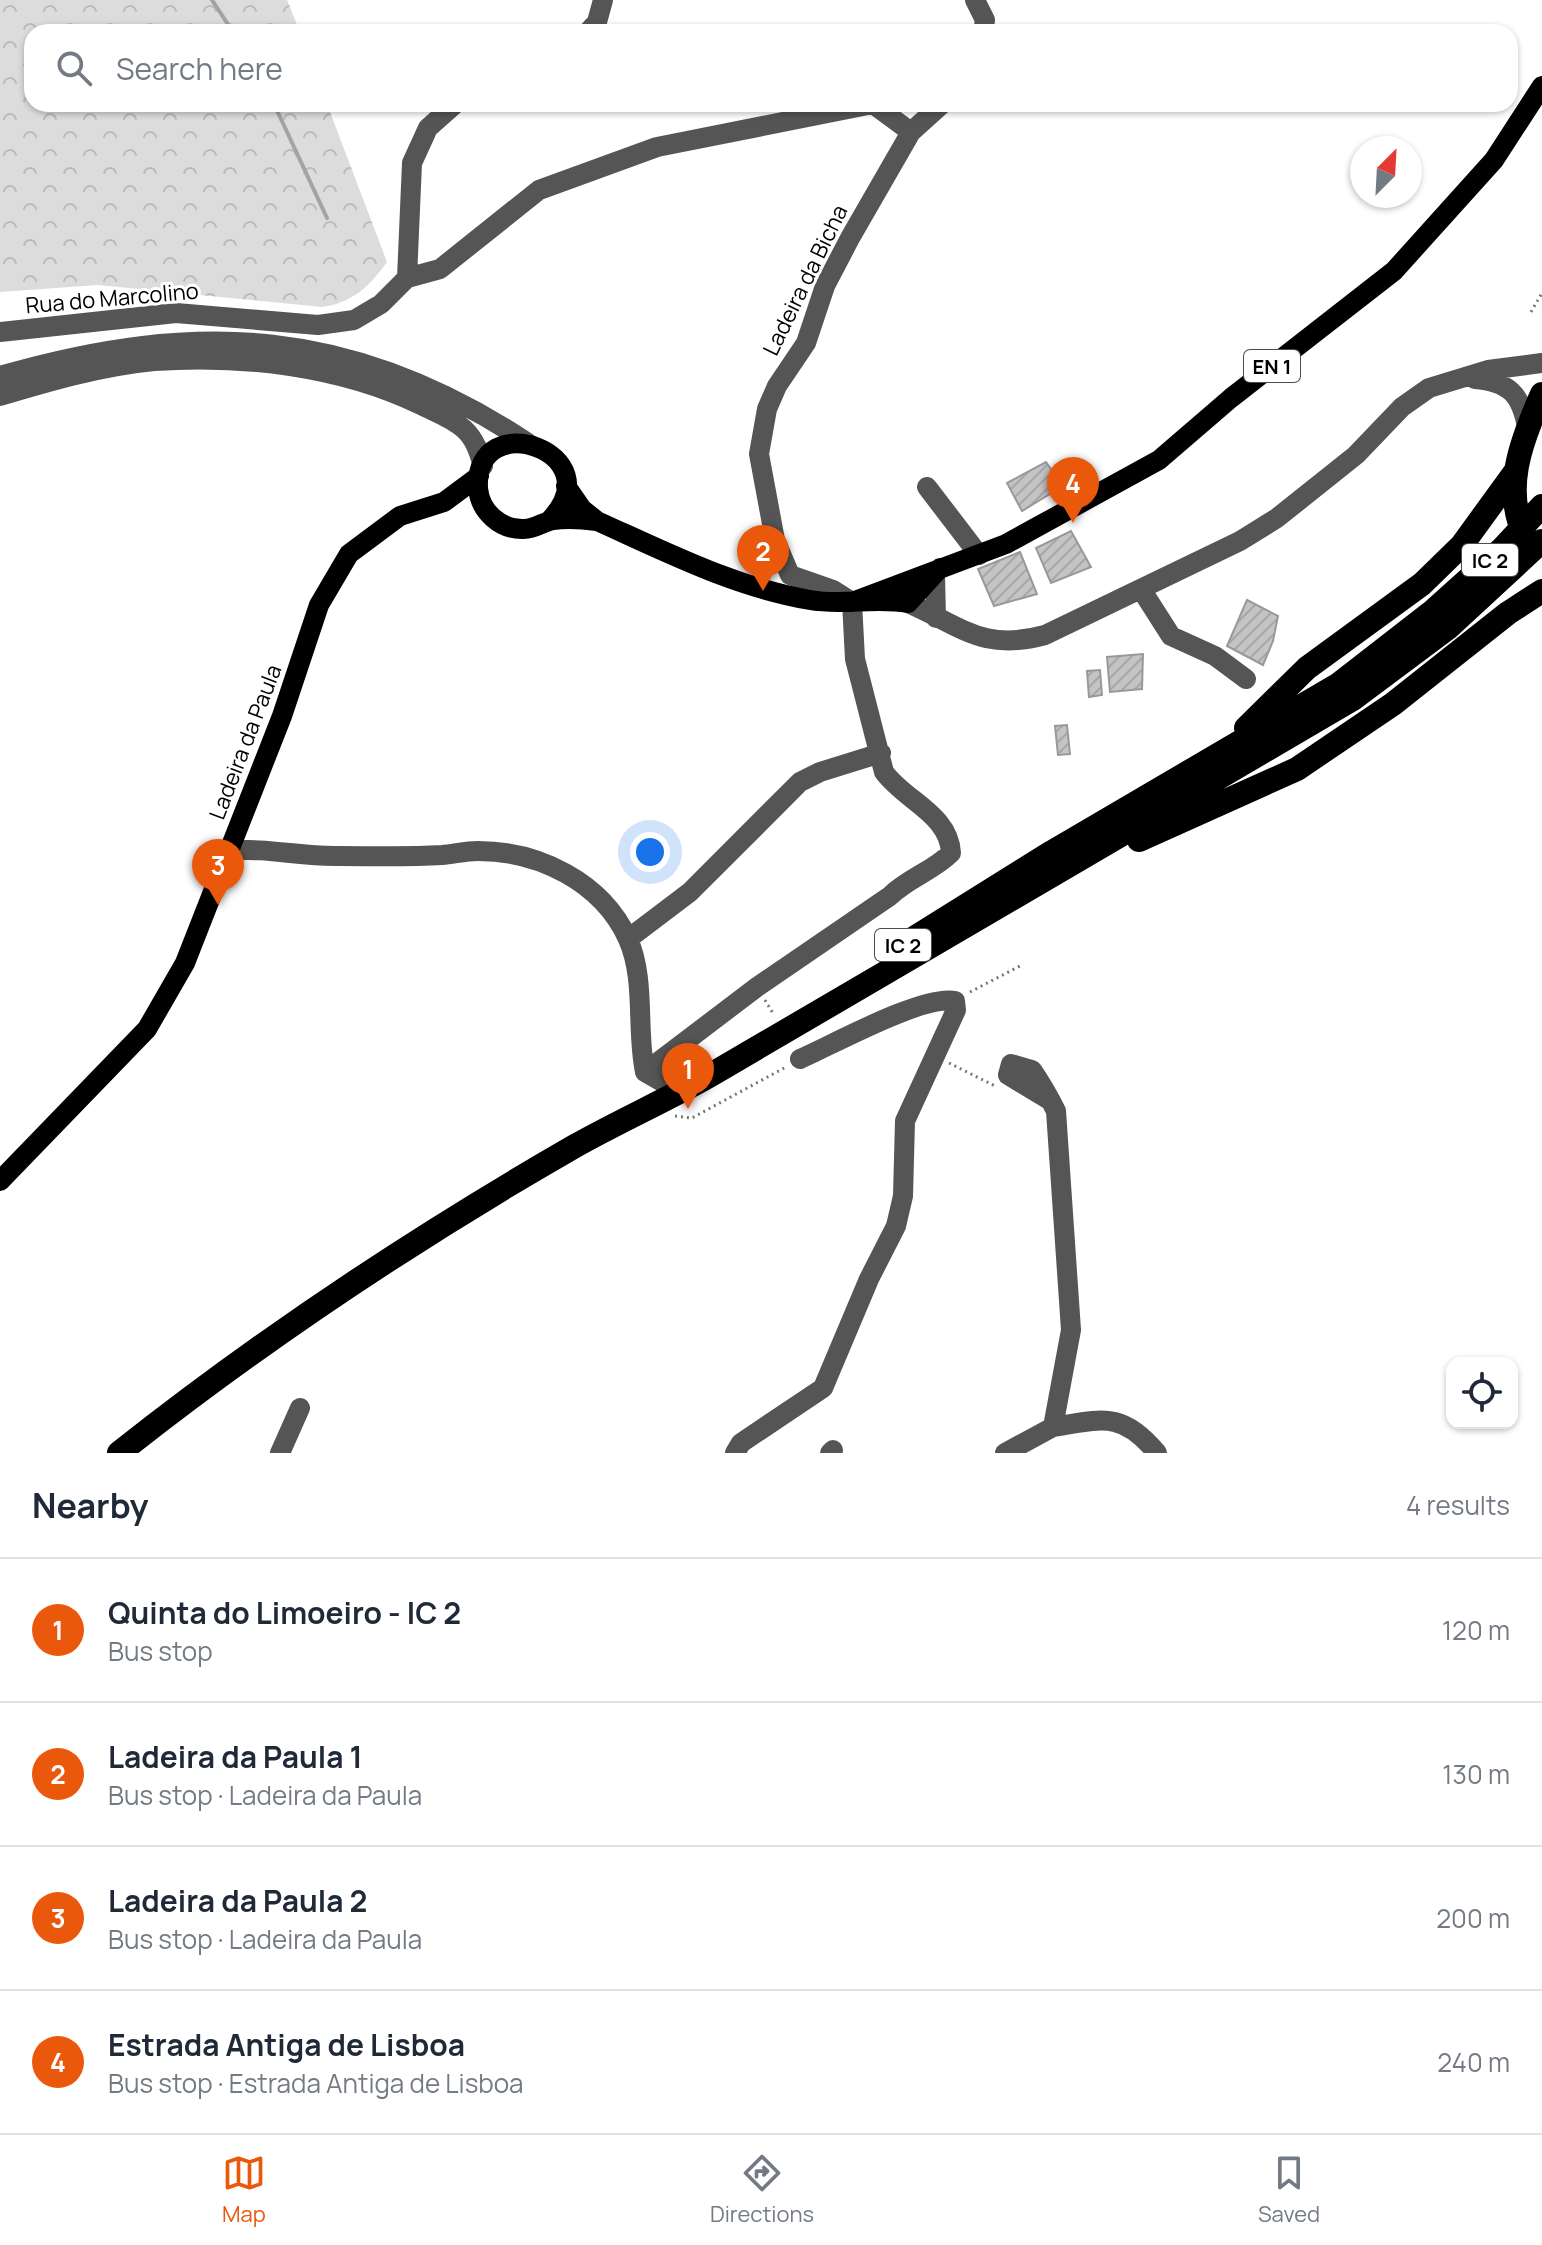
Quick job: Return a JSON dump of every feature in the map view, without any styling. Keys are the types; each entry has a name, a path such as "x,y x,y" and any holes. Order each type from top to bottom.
{"highway":[{"path":"1542,394 1527,427 1515,472 1517,523 1527,542 1542,553"},
{"path":"1181,779 1265,712 1307,668 1422,584 1462,545 1515,472"},
{"name":"IC 2","path":"629,1116 666,1084 877,961 1052,852 1181,779 1441,620 1542,506"},
{"name":"IC 2","path":"119,1453 164,1417 359,1277 629,1116 675,1095 1353,699 1441,620 1542,541"},
{"path":"1084,858 1141,840 1297,769 1393,704 1508,613 1542,591"},
{"path":"147,1453 164,1417"}],"main road":[{"name":"EN 1","path":"852,602 979,555 1159,460 1231,398 1394,271 1494,160 1542,86"},
{"path":"528,443 551,453 564,474 566,486 561,505 549,521 538,527 512,528 462,504 444,502 481,471 502,447 528,443"},
{"path":"481,471 478,490 490,516"},
{"name":"EN 1","path":"566,486 582,509 597,521 763,591 814,601 883,599 908,603 938,572"},
{"name":"Ladeira da Paula","path":"0,1181 147,1029 185,963 282,716 319,605 349,554 400,516 444,502"},
{"name":"EN 1","path":"549,521 597,521"}],"street":[{"path":"595,24 603,0"},
{"path":"975,0 984,24"},
{"path":"446,112 428,128 412,163 407,278 440,269 539,190 657,147 833,112"},
{"path":"884,112 911,132"},
{"name":"Ladeira da Bicha","path":"852,602 833,590 790,575 784,565 775,540 759,454 761,428 777,386 806,343 825,286 911,132 933,112"},
{"name":"Rua do Marcolino","path":"0,332 176,313 318,325 354,320 381,304 407,278"},
{"path":"0,376 86,353 151,342 217,340 285,345 350,359 417,382 484,414 528,443"},
{"path":"0,396 89,372 151,362 215,359 283,365 346,378 408,399 447,417 474,440 481,471"},
{"path":"910,578 905,594 908,603 962,632 993,642 1021,641 1045,635 1240,541 1277,518 1356,455 1402,407 1429,388 1459,378 1542,363"},
{"path":"1459,378 1504,384 1523,405 1527,427"},
{"path":"927,487 979,555"},
{"path":"936,618 938,572"},
{"path":"1141,589 1171,636 1215,656 1246,679"},
{"path":"645,1072 757,987 890,896 903,882 942,862 951,853 950,837 945,829 895,786 884,772 855,659 852,602"},
{"path":"628,939 690,892 800,782 820,772 881,753"},
{"path":"229,851 257,848 329,857 444,855 477,851 518,854 554,865 591,891 612,913 628,939 636,964 640,1049 645,1072 666,1084"},
{"path":"735,1453 741,1443 805,1404 823,1388 869,1279 896,1226 903,1196 905,1121 956,1010 955,1001 946,999 907,1011 800,1059"},
{"path":"1001,1081 1011,1064 1032,1070 1056,1111 1071,1330 1053,1427"},
{"path":"280,1453 300,1408"},
{"path":"1005,1453 1053,1427 1109,1418 1142,1435 1157,1453"}],"path":[{"path":"1531,312 1542,293"},
{"path":"955,1001 1020,966"},
{"path":"934,1056 1001,1081"},
{"path":"688,1109 674,1116 692,1118 800,1059"}],"green space":[{"path":"0,0 287,0 297,24 24,24 24,112 330,112 387,262 373,279 351,298 322,307 98,285 0,292"}],"building":[{"path":"1046,462 1063,486 1022,511 1007,483"},
{"path":"1071,531 1091,567 1051,583 1036,548"},
{"path":"1020,552 1037,594 994,606 978,569"},
{"path":"1247,600 1278,616 1273,641 1263,665 1227,646"},
{"path":"1143,654 1142,689 1110,692 1107,657"},
{"path":"1100,670 1102,695 1089,697 1087,671"},
{"path":"1067,725 1070,754 1058,755 1055,726"}],"waterway":[{"path":"212,0 228,24"},
{"path":"278,112 327,218"}],"place":[{"name":"Estrada Antiga de Lisboa","path":"1073,523"},
{"name":"Ladeira da Paula 1","path":"763,591"},
{"name":"Ladeira da Paula 2","path":"218,905"},
{"name":"Quinta do Limoeiro - IC 2","path":"688,1109"}]}
